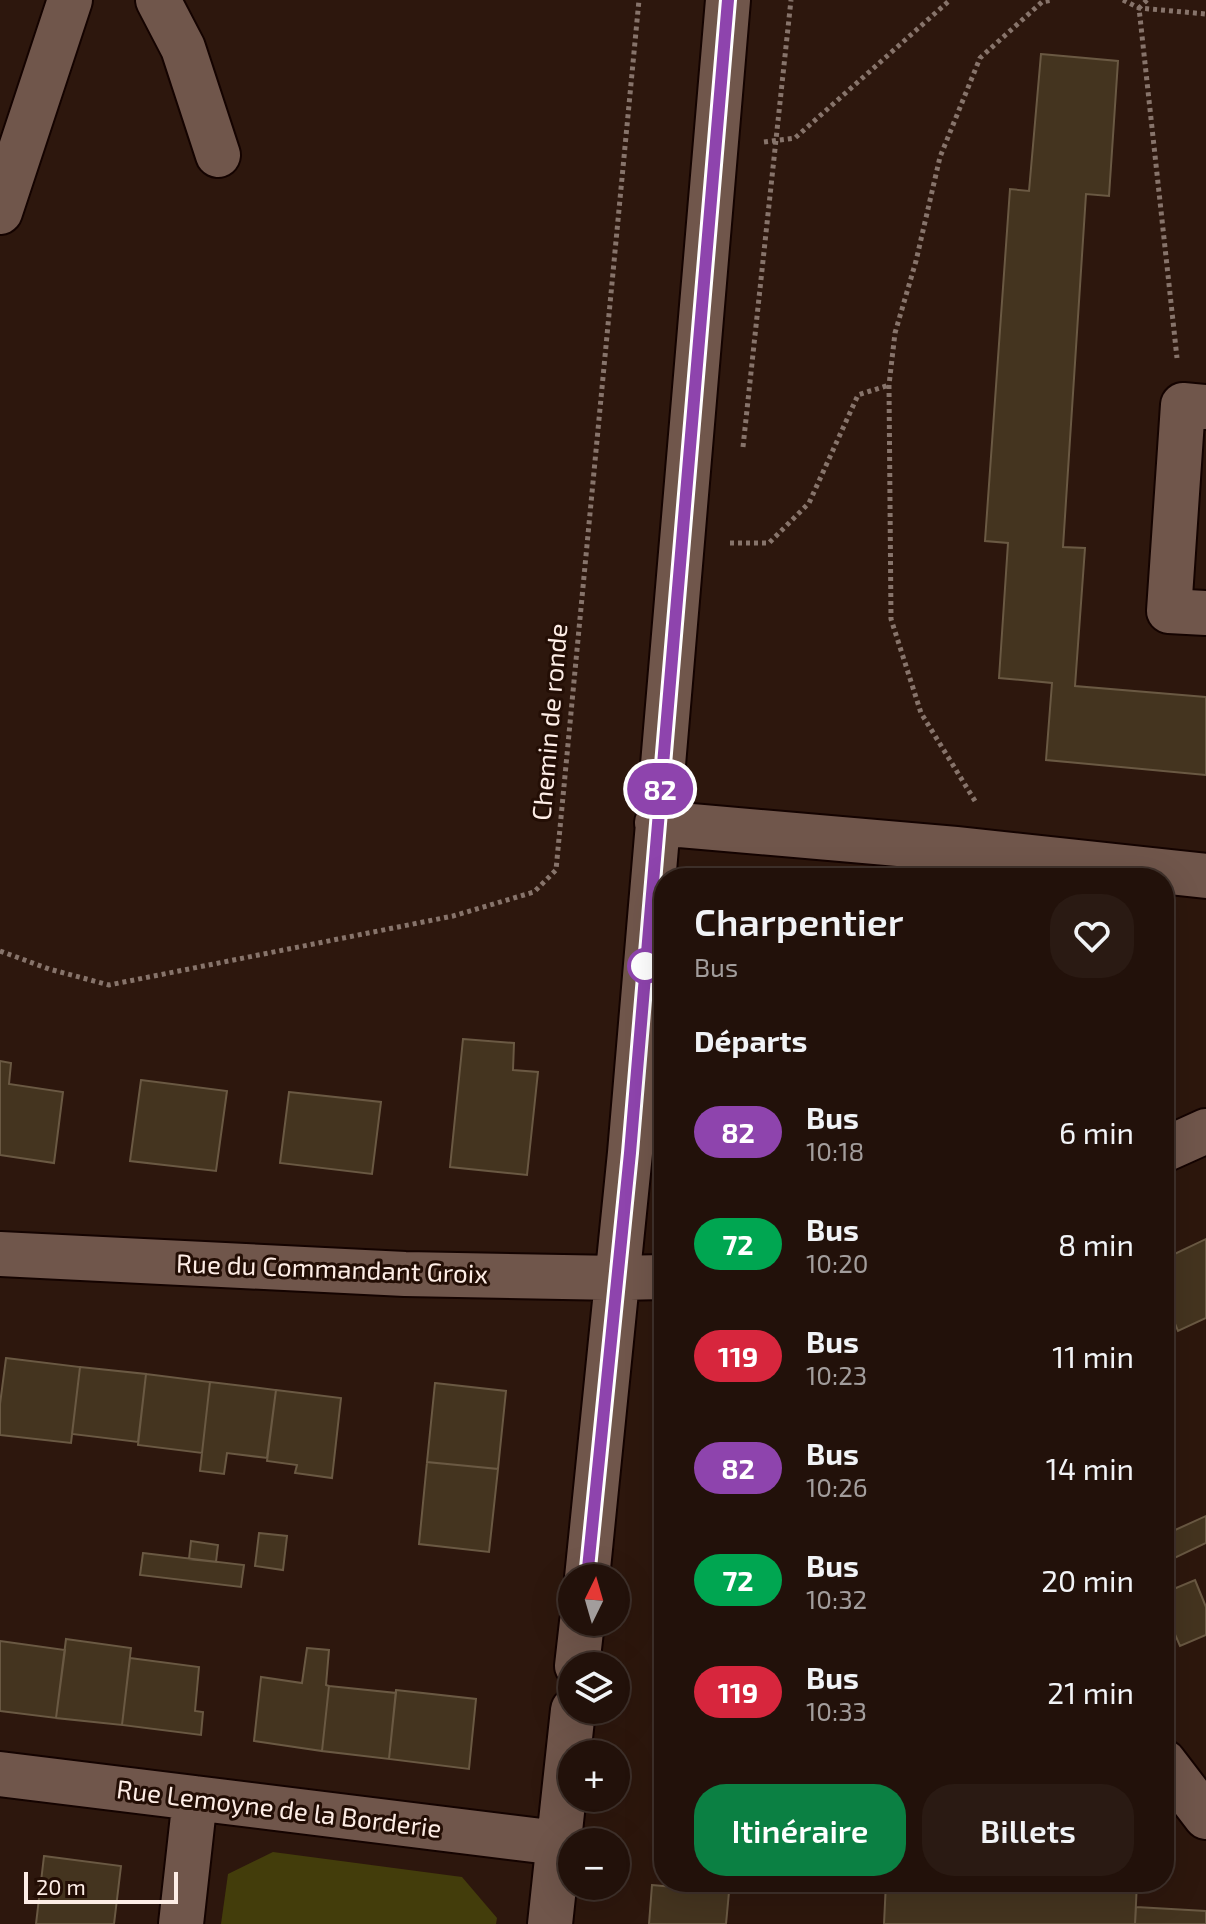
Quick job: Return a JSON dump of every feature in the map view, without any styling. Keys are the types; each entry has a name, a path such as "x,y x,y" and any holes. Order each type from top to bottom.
{"street":[{"path":"0,212 70,0"},
{"path":"158,0 183,48 218,155"},
{"path":"588,1564 618,1278 728,0"},
{"path":"1194,406 1169,611 1206,613"},
{"path":"657,823 1128,868"},
{"path":"1174,873 1206,876"},
{"path":"1174,1145 1206,1131"},
{"name":"Rue du Commandant Groix","path":"0,1254 389,1274 654,1277"},
{"path":"560,1828 571,1724"},
{"name":"Rue Lemoyne de la Borderie","path":"0,1774 558,1843"},
{"path":"1174,1775 1206,1817"},
{"path":"181,1924 195,1798"},
{"path":"550,1924 558,1843"}],"path":[{"name":"Chemin de ronde","path":"0,951 49,969 109,985 453,916 534,892 556,870 639,0"},
{"path":"743,451 791,0"},
{"path":"715,146 795,138 950,0"},
{"path":"972,852 979,807 921,713 891,619 889,385 895,333 946,143 980,58 1042,1 1052,0"},
{"path":"1123,0 1139,8 1206,14"},
{"path":"1139,8 1147,0"},
{"path":"1139,8 1194,406"},
{"path":"683,543 769,543 809,503 858,395 889,385"},
{"path":"732,543 734,528"}],"shaded area":[{"path":"273,1852 462,1877 497,1918 496,1924 221,1924 228,1874"}],"building":[{"path":"1041,54 1118,61 1109,196 1086,194 1063,547 1085,548 1075,686 1206,697 1206,775 1046,760 1052,683 999,678 1008,543 985,541 1010,189 1029,191"},
{"path":"463,1039 514,1043 513,1070 538,1072 527,1175 450,1167"},
{"path":"0,1061 11,1063 9,1084 63,1092 54,1163 0,1155"},
{"path":"141,1080 227,1091 216,1171 130,1161"},
{"path":"289,1092 381,1102 372,1174 280,1163"},
{"path":"1206,1239 1206,1318 1178,1331 1174,1321 1174,1254"},
{"path":"6,1358 80,1367 71,1443 0,1435 0,1404"},
{"path":"80,1367 146,1374 138,1442 72,1434"},
{"path":"146,1374 210,1382 202,1453 138,1445"},
{"path":"210,1382 276,1390 267,1458 227,1453 224,1474 200,1471"},
{"path":"435,1383 506,1391 498,1469 427,1462"},
{"path":"276,1390 341,1398 332,1478 295,1473 297,1465 267,1461"},
{"path":"427,1462 498,1469 489,1552 419,1544"},
{"path":"1206,1516 1206,1543 1174,1558 1174,1530"},
{"path":"259,1533 287,1536 283,1570 255,1566"},
{"path":"191,1541 218,1545 216,1562 189,1559"},
{"path":"143,1553 244,1565 241,1587 140,1575"},
{"path":"1195,1580 1206,1607 1206,1635 1180,1646 1174,1632 1174,1589"},
{"path":"66,1639 131,1648 122,1725 56,1718"},
{"path":"0,1641 65,1650 56,1718 0,1711"},
{"path":"307,1648 329,1650 326,1685 329,1686 322,1751 254,1741 261,1677 302,1683"},
{"path":"130,1658 199,1667 195,1711 203,1712 201,1735 122,1725"},
{"path":"329,1686 396,1693 389,1759 322,1751"},
{"path":"396,1690 476,1699 469,1769 389,1759"},
{"path":"44,1856 121,1866 114,1924 36,1924"},
{"path":"652,1885 654,1892 729,1892 726,1924 649,1924"},
{"path":"886,1892 1137,1892 1135,1924 884,1924"},
{"path":"1136,1907 1206,1911 1206,1924 1135,1924"}],"bus line":[{"name":"82","path":"589,1564 630,1153 728,0"}]}
